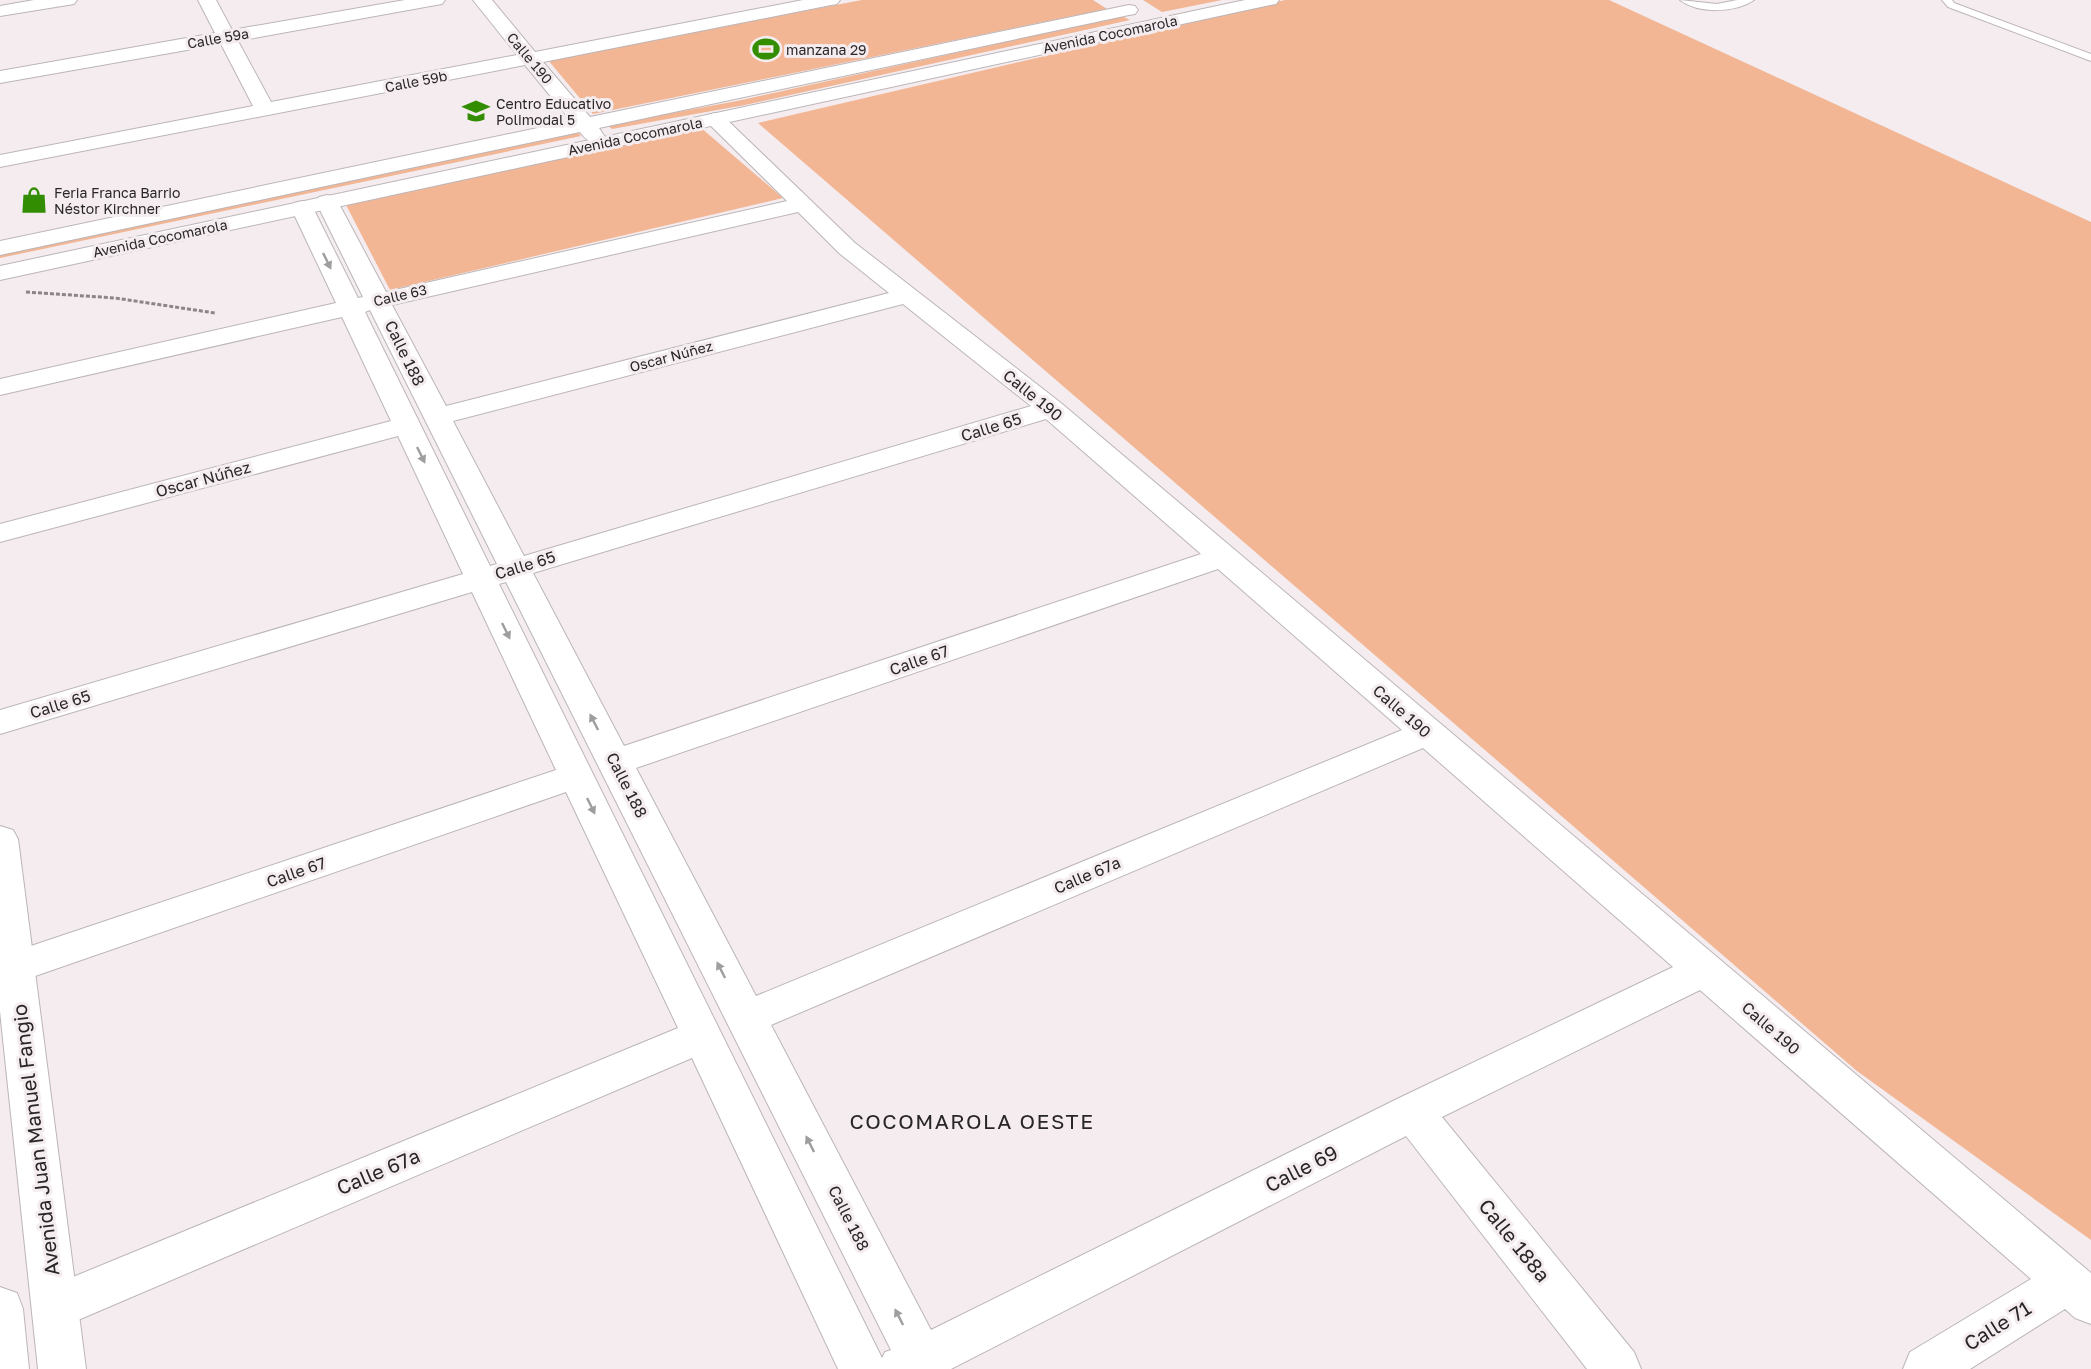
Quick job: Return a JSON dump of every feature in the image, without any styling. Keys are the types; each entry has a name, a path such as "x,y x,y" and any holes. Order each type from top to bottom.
{"street":[{"path":"0,11 68,0"},
{"path":"207,0 266,111"},
{"name":"Calle 59a","path":"0,77 436,0"},
{"name":"Calle 190","path":"482,0 601,144"},
{"name":"Calle 59b","path":"0,161 530,59 795,3 831,0"},
{"name":"Avenida Cocomarola","path":"0,273 1270,0"},
{"path":"0,248 1122,5 1154,25"},
{"name":"Calle 190","path":"715,119 847,248 1051,409 2079,1292"},
{"name":"Calle 188","path":"314,205 421,421 480,578 863,1369"},
{"name":"Calle 63","path":"0,387 801,205"},
{"name":"Oscar Núñez","path":"0,533 421,421 906,296"},
{"name":"Calle 65","path":"0,722 1051,409"},
{"name":"Calle 188","path":"421,421 516,568 746,1018 916,1366"},
{"name":"Calle 67","path":"615,762 1223,557"},
{"name":"Calle 67a","path":"746,1018 1428,733"},
{"name":"Calle 67","path":"15,967 576,776"},
{"name":"Avenida Juan Manuel Fangio","path":"0,840 62,1369"},
{"name":"Calle 69","path":"916,1366 1412,1112 1704,970"},
{"name":"Calle 67a","path":"55,1307 702,1036"},
{"name":"Calle 188a","path":"1412,1112 1617,1369"},
{"name":"Calle 71","path":"1927,1369 2079,1292"},
{"path":"0,1309 5,1369"}],"lane":[{"path":"1685,0 1703,8 1715,8 1749,0"},
{"path":"1947,0 1951,5 2091,58"}],"path":[{"path":"23,292 125,299 216,314"}],"shaded area":[{"path":"862,0 1093,0 1107,9 593,114 548,60"},
{"path":"1143,0 1222,0 1162,12"},
{"path":"1285,0 1609,0 2091,222 2091,1240 1857,1071 758,123"},
{"path":"1122,16 1130,20 745,105 612,129 607,125 737,101"},
{"path":"700,127 783,198 390,290 345,203"},
{"path":"577,131 581,136 0,258 0,251"}],"place":[{"name":"manzana 29","path":"766,49"},
{"name":"Centro Educativo Polimodal 5","path":"476,111"},
{"name":"Feria Franca Barrio Néstor Kirchner","path":"34,200"}],"district":[{"name":"COCOMAROLA OESTE","path":"972,1121"}]}
